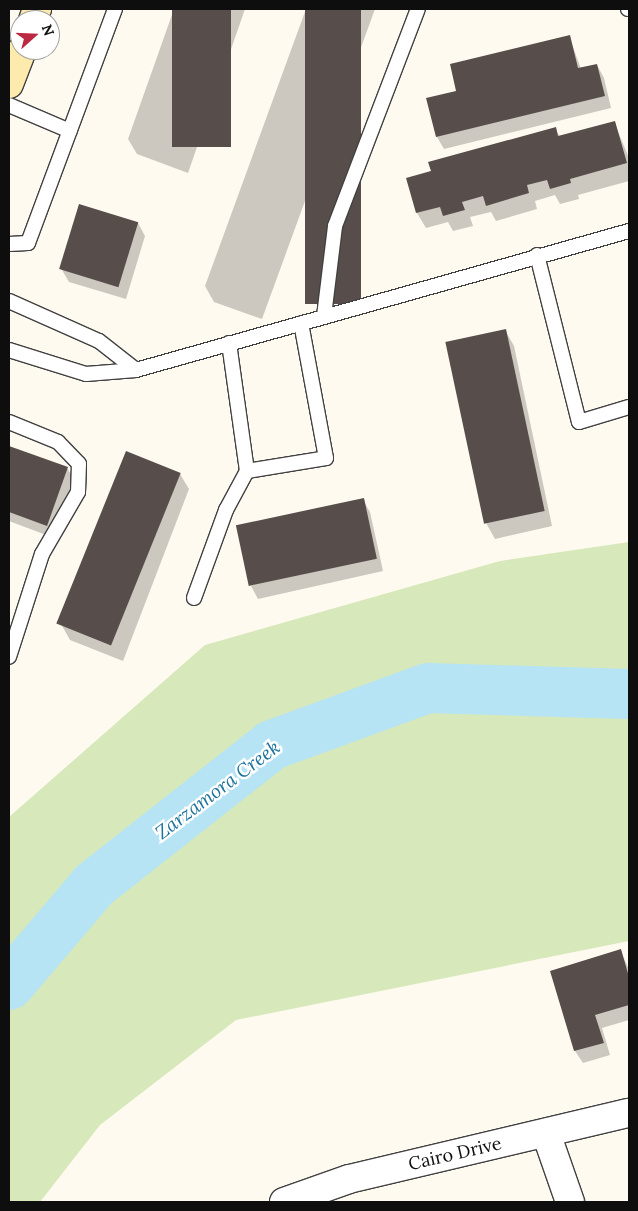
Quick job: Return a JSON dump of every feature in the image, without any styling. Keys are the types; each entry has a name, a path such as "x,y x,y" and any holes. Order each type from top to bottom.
{"main road":[{"path":"9,84 15,60"}],"street":[{"name":"Cairo Drive","path":"284,1202 349,1178 629,1113"},
{"path":"546,1132 570,1202"}],"lane":[{"path":"9,244 28,243 116,9"},
{"path":"324,316 335,226 418,9"},
{"path":"9,105 70,131"},
{"path":"9,350 86,374 136,370 537,255 629,231"},
{"path":"537,255 579,422 629,407"},
{"path":"9,301 99,341 136,370"},
{"path":"247,471 326,458 301,323"},
{"path":"194,598 226,510 247,471 229,344"},
{"path":"9,422 58,442 79,464 78,492 42,554 9,657"}],"green space":[{"path":"629,542 629,941 236,1020 100,1125 40,1202 9,1202 9,817 205,645 500,561"}],"building":[{"path":"172,9 231,9 231,147 172,147"},
{"path":"305,9 361,9 361,304 305,304"},
{"path":"570,35 578,68 597,64 605,96 436,137 426,98 456,91 450,64"},
{"path":"615,121 627,163 570,179 571,183 550,189 547,180 527,185 529,193 486,206 483,196 462,202 465,210 443,216 440,207 416,213 406,178 431,171 428,162 556,127 558,136"},
{"path":"79,204 138,222 118,287 59,269"},
{"path":"506,329 545,511 484,524 445,342"},
{"path":"9,446 68,467 47,526 9,512"},
{"path":"126,451 181,473 111,646 56,623"},
{"path":"364,498 377,559 249,586 236,525"},
{"path":"621,949 629,977 629,1005 595,1015 604,1043 574,1051 550,971"}],"waterway":[{"name":"Zarzamora Creek","path":"9,985 94,885 272,745 428,688 629,694"}]}
